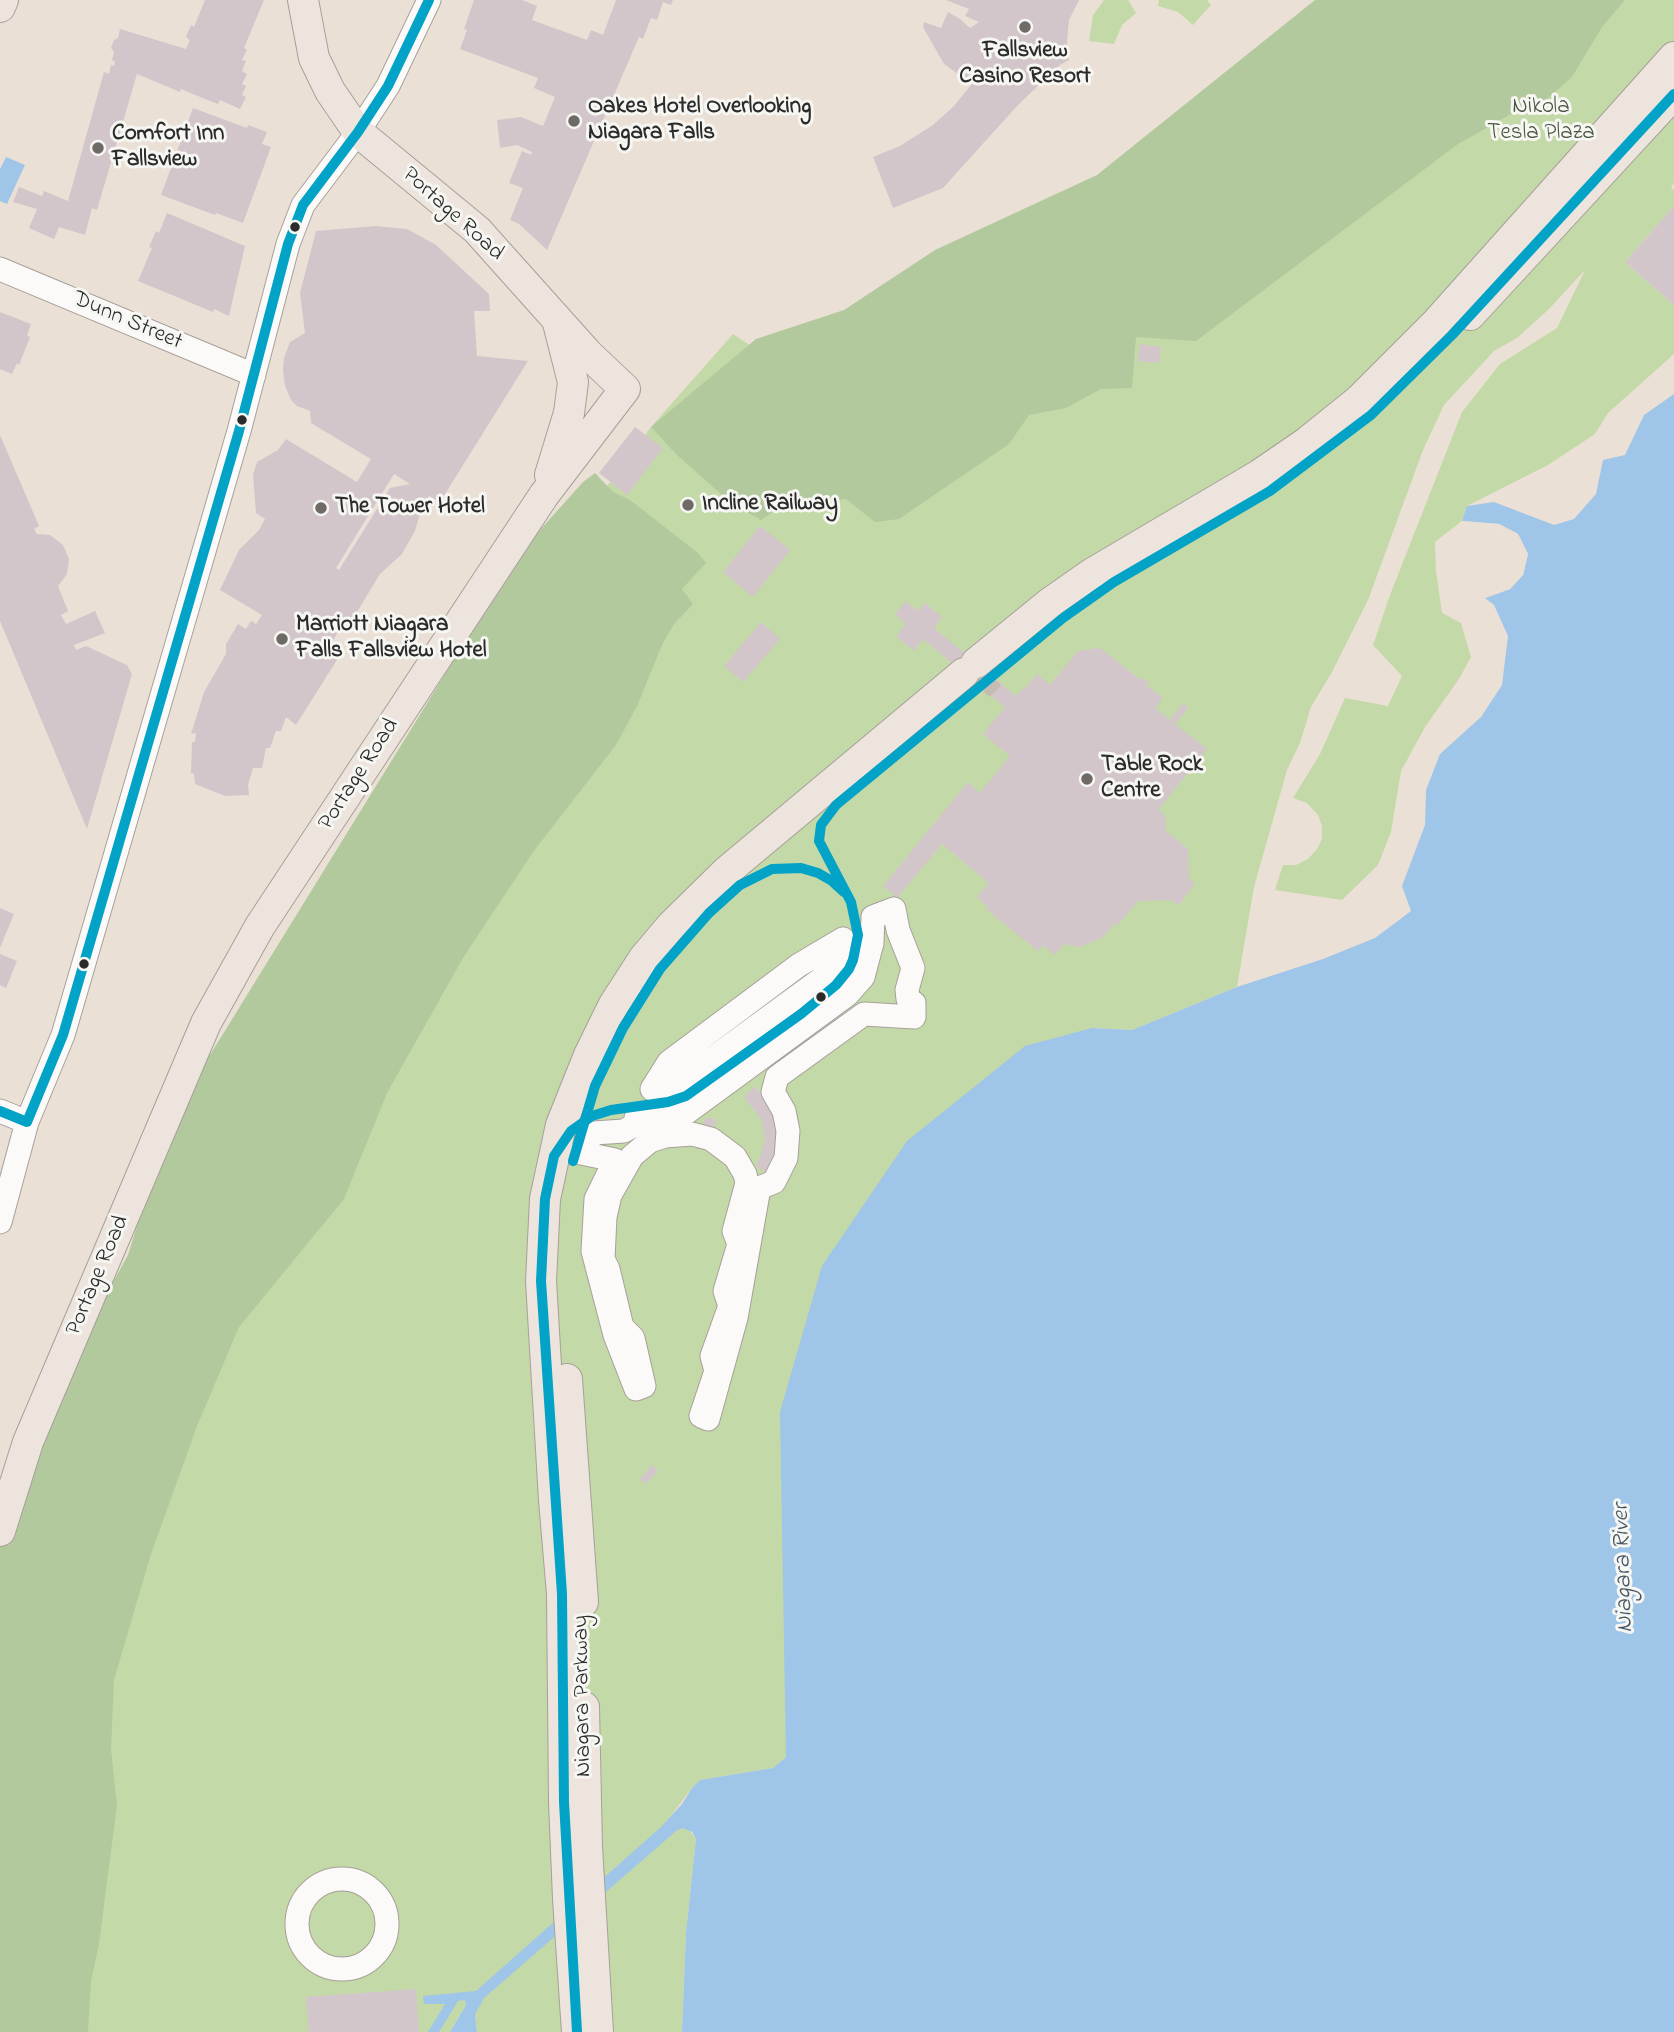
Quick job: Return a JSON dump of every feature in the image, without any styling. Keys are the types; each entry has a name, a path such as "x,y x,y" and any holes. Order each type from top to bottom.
{"main road":[{"path":"0,7 3,0"},
{"name":"Portage Road","path":"0,1531 28,1442 206,1023 260,926 544,495 625,389 558,321 477,230 358,132 330,91 314,58 303,0"},
{"name":"Niagara Parkway","path":"978,674 1051,602 1091,574 1259,475 1307,442 1358,401 1390,372 1437,322 1674,57"},
{"name":"Niagara Parkway","path":"598,2032 564,1802 562,1594 541,1281 545,1199 561,1125 586,1062 613,1006 645,958 671,926 727,870 978,674 1102,590 1270,491 1363,422 1409,380 1452,335 1674,94"},
{"path":"544,495 569,413 573,382 558,321"},
{"name":"Niagara Parkway","path":"577,2032 579,1906"}],"street":[{"path":"0,1222 27,1122 63,1035 254,375 288,244 303,205 358,132 388,86 429,0"},
{"name":"Dunn Street","path":"0,269 254,375"},
{"path":"894,909 898,930 913,968 906,990 908,999 914,1003 914,1017 864,1014 777,1077 773,1092 784,1111 788,1131 786,1158 774,1181 759,1188 736,1318 708,1419 701,1416 716,1370 712,1356 730,1306 725,1291 739,1244 734,1231 747,1183 745,1174 735,1157 720,1144 692,1134 657,1138 643,1145 632,1156 610,1195 605,1217 603,1259 608,1269 622,1327 633,1339 644,1386 636,1389 615,1335 593,1251 596,1199 615,1160 581,1153 588,1140 594,1133 624,1131 638,1123 636,1118 660,1120 686,1113 748,1070 846,995 863,977 872,943 873,917 894,909"},
{"path":"843,939 833,967 821,979 676,1085 667,1089 652,1089 669,1062 799,965 843,939"},
{"path":"0,1111 27,1122"}],"green space":[{"path":"1104,0 1128,0 1136,13 1122,25 1114,44 1089,41 1093,15"},
{"path":"1159,0 1207,0 1211,5 1193,25 1178,12 1158,6"},
{"path":"1315,0 1625,0 1602,27 1572,77 1546,100 1511,114 1458,144 1196,341 1136,337 1132,388 1101,389 1066,408 1029,415 1009,444 899,519 875,522 846,499 780,507 761,520 731,503 676,454 651,427 756,339 844,310 935,250 1097,175"},
{"name":"Nikola Tesla Plaza","path":"1411,0 1674,0 1674,183 1671,187 1674,190 1674,206 1625,262 1674,305 1674,354 1608,413 1595,434 1548,465 1467,506 1462,521 1435,542 1442,613 1461,623 1471,657 1425,727 1401,771 1391,832 1378,865 1342,900 1275,890 1283,865 1296,865 1308,859 1318,848 1322,838 1318,815 1307,803 1293,798 1320,754 1345,698 1388,706 1402,676 1373,645 1462,412 1500,364 1557,328 1585,270 1549,309 1517,338 1494,351 1444,405 1423,450 1368,600 1311,707 1300,743 1287,770 1254,887 1237,987 1132,1030 1092,1028 786,1733 786,1757 773,1768 700,1780 670,1817 676,1831 683,1828 689,1830 696,1839 686,1933 682,2032 477,2032 475,2014 463,2010 450,2032 0,2032 392,775 651,427 733,334 757,350 1216,192"},
{"path":"595,473 613,492 630,500 698,553 706,563 682,589 693,604 674,624 662,645 637,706 616,745 533,852 463,958 387,1093 344,1199 239,1327 197,1426 150,1557 114,1680 111,1749 117,1805 99,1944 91,1981 88,2032 0,2032 0,1544 54,1389 128,1255 150,1183 197,1076 521,551 583,482"}],"water":[{"path":"6,157 25,165 7,204 0,201 0,169"},
{"name":"Niagara River","path":"1674,394 1674,2032 682,2032 686,1933 696,1839 692,1832 683,1828 676,1831 484,1998 475,2014 477,2032 450,2032 466,2005 465,2000 458,2001 439,2032 428,2032 445,2004 424,2004 423,1996 476,1991 661,1827 700,1780 773,1768 786,1757 780,1412 822,1266 907,1141 1025,1046 1092,1028 1132,1030 1237,987 1323,959 1375,938 1411,911 1402,886 1425,825 1426,790 1440,754 1481,717 1502,685 1508,636 1494,605 1485,598 1510,589 1523,575 1528,554 1518,534 1499,524 1462,521 1467,506 1494,502 1554,525 1574,519 1596,494 1603,460 1625,455 1644,415"}],"pier":[{"path":"1459,523 1499,524 1518,534 1528,554 1523,575 1510,589 1482,597 1508,586 1520,574 1524,554 1515,537 1498,527"}],"building":[{"name":"Comfort Inn Fallsview","path":"205,0 264,0 244,48 247,50 242,60 246,61 242,71 247,74 242,84 246,86 242,95 246,97 240,109 220,100 218,104 181,89 180,92 137,74 97,210 92,208 85,235 59,227 54,239 29,228 37,209 13,202 19,187 42,196 44,191 68,201 104,72 109,74 111,65 114,66 114,52 111,48 120,29 186,49 190,40 186,37 191,25 194,27"},
{"name":"Oakes Hotel Overlooking Niagara Falls","path":"474,0 522,0 537,6 532,20 587,40 591,30 603,35 616,0 673,0 671,5 663,2 657,20 651,18 643,39 639,37 547,250 519,224 510,220 523,188 509,183 522,151 531,155 532,152 517,145 500,148 497,120 521,117 543,126 555,97 534,88 538,78 460,49"},
{"path":"946,0 1079,0 1069,20 1069,60 1060,65 1018,105 943,188 893,208 873,157 900,146 933,125 972,84 944,64 923,27 924,22 941,28 948,12 970,28 979,22 965,16 969,9"},
{"path":"193,108 247,128 248,125 267,132 262,144 271,147 243,223 161,195"},
{"path":"1674,206 1674,305 1625,262"},
{"path":"167,213 245,246 229,316 138,281 152,248 149,247 156,231 159,233"},
{"path":"375,226 407,229 436,245 489,294 490,311 474,311 477,356 528,361 440,502 429,496 402,554 380,574 346,630 341,627 328,649 340,655 296,725 286,717 281,731 276,731 270,748 266,748 262,768 253,768 248,785 249,795 225,796 195,784 194,774 191,773 192,742 195,742 196,733 191,734 204,692 226,654 226,644 238,624 246,629 251,621 256,624 262,615 220,590 239,550 259,530 265,519 256,513 253,475 257,462 278,450 286,439 357,482 371,459 311,423 310,411 297,406 291,400 285,386 284,358 290,342 305,333 300,293 316,231","holes":["394,474 410,484 390,488 339,570 336,568"]},
{"path":"0,312 31,324 27,336 30,337 19,365 17,363 12,374 0,369"},
{"path":"1140,344 1161,347 1159,363 1138,361"},
{"path":"635,427 663,448 627,495 599,473"},
{"path":"0,435 39,526 34,529 37,534 50,535 63,545 69,559 67,574 58,586 68,611 61,615 66,624 95,611 105,633 74,645 76,650 86,646 127,665 132,674 87,829 0,621"},
{"path":"760,526 790,550 753,597 723,572"},
{"name":"Table Rock Centre","path":"906,601 918,611 925,603 942,617 934,628 1016,696 1037,674 1050,685 1078,651 1100,648 1141,680 1143,678 1148,682 1146,685 1163,698 1155,708 1170,720 1183,703 1188,708 1175,724 1207,749 1158,810 1165,815 1166,831 1188,849 1189,879 1195,884 1179,905 1171,900 1138,901 1118,925 1115,923 1102,938 1080,947 1064,944 1055,955 1043,945 1038,951 986,909 988,907 977,897 989,883 942,844 897,898 883,886 968,782 980,793 1010,756 983,734 1005,707 923,639 914,651 896,636 906,624 895,614"},
{"path":"761,622 780,639 743,682 724,666"},
{"path":"0,908 14,914 0,948"},
{"path":"0,954 17,961 6,988 0,985"},
{"path":"842,1010 844,1015 790,1051 788,1048"},
{"path":"754,1086 771,1104 780,1140 769,1175 756,1166 765,1140 762,1122 744,1098"},
{"path":"706,1117 716,1120 713,1128 703,1125"},
{"path":"652,1465 658,1471 645,1484 640,1479"},
{"path":"416,1989 419,2032 309,2032 306,1997"}],"tunnel":[{"path":"979,686 991,675"}],"transit line":[{"path":"0,1111 27,1122 63,1035 239,431 288,244 303,205 358,132 388,86 429,0"},
{"path":"577,2032 564,1802 562,1594 541,1281 545,1199 554,1156 571,1131 592,1116 611,1110 668,1102 686,1096 801,1014 836,985 853,960 858,935 851,902 819,841 821,825 836,805 1063,618 1114,582 1270,491 1371,415 1452,335 1674,94"},
{"path":"573,1161 595,1086 623,1028 660,969 709,913 740,885 772,869 801,868 818,873 844,892"}],"place":[{"name":"Fallsview Casino Resort","path":"1025,27"},
{"name":"Oakes Hotel Overlooking Niagara Falls","path":"574,121"},
{"name":"Comfort Inn Fallsview","path":"98,148"},
{"name":"Incline Railway","path":"688,505"},
{"name":"The Tower Hotel","path":"321,508"},
{"name":"Marriott Niagara Falls Fallsview Hotel","path":"282,639"},
{"name":"Table Rock Centre","path":"1087,779"}]}
